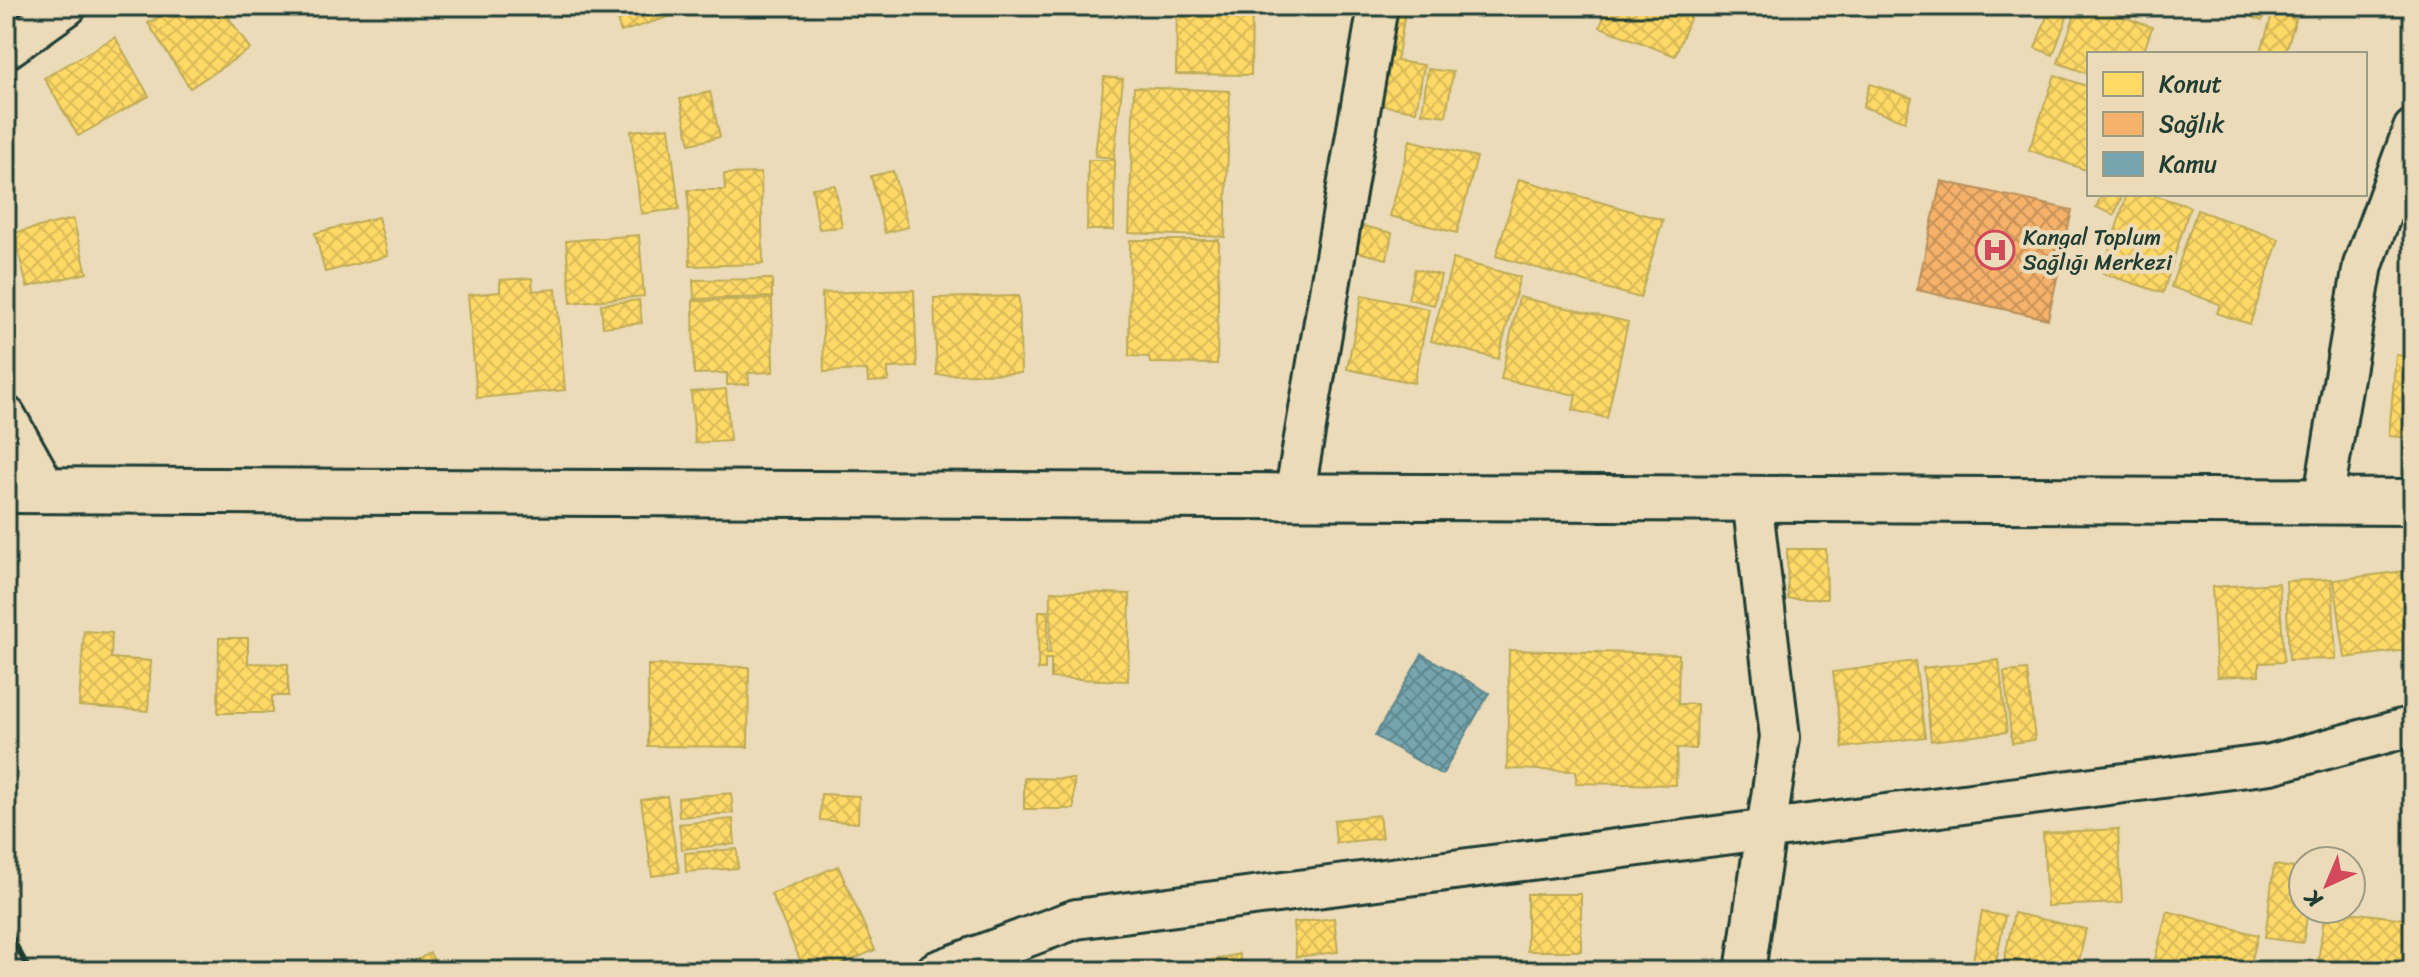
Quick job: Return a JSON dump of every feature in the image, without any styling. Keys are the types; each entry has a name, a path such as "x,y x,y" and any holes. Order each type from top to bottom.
{"street":[{"path":"6,49 67,6"},
{"path":"1294,497 1378,6"},
{"path":"2323,501 2363,265 2413,129"},
{"path":"6,416 27,491 2413,502"},
{"path":"1745,971 1780,737 1752,499"},
{"path":"936,971 1076,919 2271,764 2413,726"}],"building: Konut":[{"path":"175,6 221,6 250,49 190,88 148,23"},
{"path":"612,6 703,6 621,32"},
{"path":"1177,6 1252,6 1251,75 1176,74"},
{"path":"1385,6 1406,6 1397,61 1424,65 1416,111 1368,103"},
{"path":"1608,6 1695,6 1675,56 1600,27"},
{"path":"2051,6 2071,6 2053,55 2035,48"},
{"path":"2078,6 2093,6 2152,27 2144,52 2087,52 2087,73 2058,63"},
{"path":"2225,6 2268,6 2262,21"},
{"path":"2273,12 2296,19 2286,52 2261,52"},
{"path":"115,37 149,96 78,136 44,78"},
{"path":"1428,69 1453,72 1446,116 1422,113"},
{"path":"2055,75 2087,86 2087,170 2029,150"},
{"path":"1104,77 1123,79 1114,158 1095,156"},
{"path":"1870,84 1912,98 1905,121 1863,107"},
{"path":"1134,87 1230,91 1225,237 1129,233"},
{"path":"710,92 720,137 690,144 680,99"},
{"path":"669,127 679,209 641,214 631,131"},
{"path":"1410,140 1477,157 1457,233 1390,216"},
{"path":"1088,160 1115,160 1114,230 1087,230"},
{"path":"893,171 908,227 885,233 871,176"},
{"path":"761,173 763,264 690,266 688,190 725,190 724,174"},
{"path":"1519,179 1663,220 1640,298 1496,256"},
{"path":"835,185 842,227 819,229 812,188"},
{"path":"2101,196 2122,196 2114,215 2096,207"},
{"path":"2126,196 2157,196 2190,207 2163,293 2102,273"},
{"path":"2197,210 2279,239 2250,324 2217,313 2220,304 2171,287"},
{"path":"378,217 388,256 325,272 315,233"},
{"path":"73,219 87,273 27,287 14,233"},
{"path":"1359,225 1392,233 1387,259 1353,251"},
{"path":"639,235 644,296 571,303 566,241"},
{"path":"1130,240 1219,240 1217,364 1150,363 1149,357 1129,356"},
{"path":"1453,259 1520,277 1498,359 1431,341"},
{"path":"1415,269 1441,275 1434,305 1408,299"},
{"path":"532,278 533,291 556,289 565,390 477,398 468,295 500,292 500,280"},
{"path":"772,279 772,297 694,299 693,280"},
{"path":"914,290 917,367 888,368 888,381 868,382 867,370 824,372 822,293"},
{"path":"1362,295 1429,309 1414,383 1347,369"},
{"path":"1019,296 1021,373 937,375 934,298"},
{"path":"1519,297 1628,322 1607,418 1573,410 1576,395 1501,379"},
{"path":"772,299 773,372 748,373 749,384 727,385 727,373 694,374 693,301"},
{"path":"639,300 642,323 603,327 601,304"},
{"path":"2396,355 2413,357 2413,438 2389,436"},
{"path":"726,389 730,441 695,443 691,392"},
{"path":"1787,549 1826,549 1827,599 1788,599"},
{"path":"2413,570 2413,649 2345,658 2334,580"},
{"path":"2332,579 2336,659 2289,660 2286,581"},
{"path":"2279,583 2284,662 2259,663 2259,675 2217,677 2212,587"},
{"path":"1051,591 1130,594 1128,681 1051,678 1051,659 1045,659 1045,670 1038,670 1039,611 1048,611 1047,653 1050,653"},
{"path":"84,631 112,633 111,658 151,661 148,711 79,706"},
{"path":"219,638 248,638 248,663 288,664 288,696 272,696 272,713 218,713"},
{"path":"1509,650 1679,654 1678,704 1697,704 1696,749 1677,748 1676,785 1576,783 1576,771 1507,769"},
{"path":"1999,660 2007,732 1931,741 1923,668"},
{"path":"1915,661 1925,737 1843,748 1833,672"},
{"path":"648,665 749,667 748,747 648,746"},
{"path":"2027,670 2035,740 2012,743 2004,672"},
{"path":"1024,778 1074,779 1074,809 1024,809"},
{"path":"731,793 733,813 679,817 678,798"},
{"path":"821,794 859,796 858,823 820,820"},
{"path":"667,796 679,872 652,876 641,800"},
{"path":"1379,815 1382,838 1336,843 1334,820"},
{"path":"733,819 735,844 682,849 679,824"},
{"path":"2118,829 2122,903 2047,906 2043,833"},
{"path":"737,849 738,868 686,872 685,853"},
{"path":"2274,865 2287,867 2287,925 2306,925 2303,943 2265,938"},
{"path":"838,866 875,950 826,971 805,971 771,894"},
{"path":"1527,894 1581,894 1581,951 1527,951"},
{"path":"2167,911 2258,935 2249,971 2152,971"},
{"path":"1982,912 2005,916 1994,971 1971,971"},
{"path":"2014,913 2086,929 2077,971 2002,971"},
{"path":"2367,914 2413,920 2413,971 2317,971 2323,925 2367,925"},
{"path":"1334,918 1338,952 1296,957 1293,923"},
{"path":"430,953 440,971 409,971 406,966"},
{"path":"1239,954 1243,971 1186,971 1185,966"},
{"path":"1357,962 1416,971 1356,971"},
{"path":"1463,963 1492,968 1491,971 1462,971"}],"building: Sağlık":[{"name":"Kangal Toplum Sağlığı Merkezi","path":"1941,181 2072,210 2048,319 1917,290"}],"building: Kamu":[{"path":"1422,654 1489,693 1442,775 1375,736"}],"railway":[{"path":"6,928 30,971"}],"place":[{"name":"Kangal Toplum Sağlığı Merkezi","path":"1995,250"}]}
